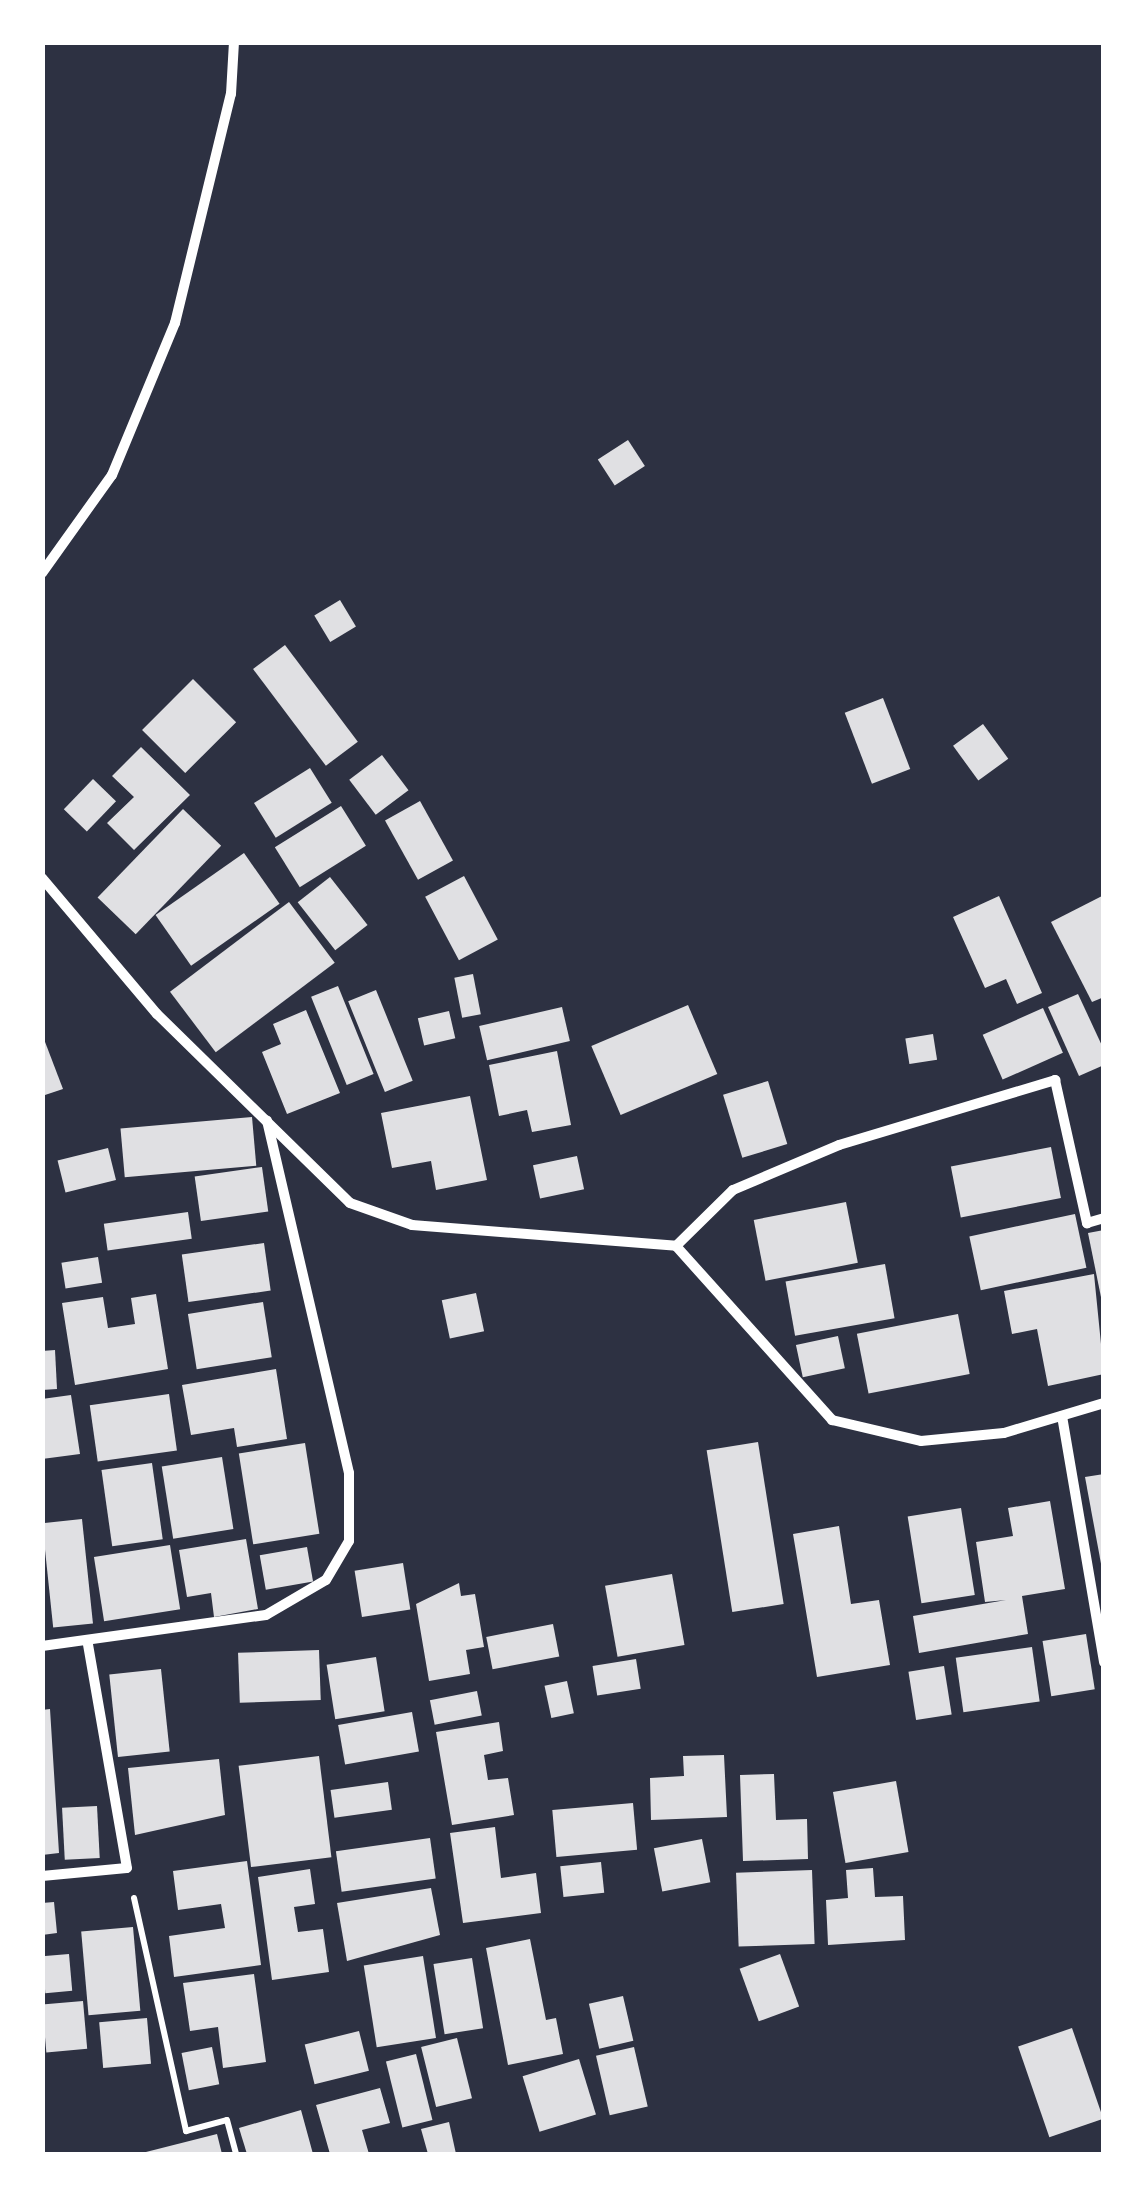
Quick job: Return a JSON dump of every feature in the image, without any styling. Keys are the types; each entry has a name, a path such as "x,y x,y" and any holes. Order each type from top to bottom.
{"street":[{"path":"42,573 112,476 175,323 231,94 234,42"},
{"path":"42,878 156,1014 350,1203 412,1225 676,1246 832,1420 921,1441 1062,1416 1104,1403"},
{"path":"676,1246 733,1190 839,1145 1055,1080 1087,1223 1104,1218"},
{"path":"42,1646 88,1644 266,1615 326,1580 349,1541 349,1473 267,1119"},
{"path":"1062,1416 1104,1662"},
{"path":"42,1876 127,1868 88,1644"}],"path":[{"path":"127,1868 186,2131 226,2120 236,2154"}],"building":[{"path":"628,440 645,466 615,486 598,460"},
{"path":"340,600 356,627 330,642 314,615"},
{"path":"285,645 358,742 326,766 253,669"},
{"path":"193,679 236,722 185,773 142,730"},
{"path":"883,698 910,769 872,784 845,713"},
{"path":"983,724 1008,759 978,781 953,746"},
{"path":"141,747 190,795 134,850 107,823 134,797 112,776"},
{"path":"382,755 408,790 376,815 349,780"},
{"path":"310,768 332,803 276,838 254,803"},
{"path":"93,779 116,801 87,831 64,809"},
{"path":"420,801 453,860 418,880 385,820"},
{"path":"341,806 366,846 300,887 275,847"},
{"path":"183,809 221,846 136,934 98,897"},
{"path":"244,853 280,904 191,966 156,915"},
{"path":"464,876 498,940 459,960 425,897"},
{"path":"330,877 368,925 335,950 298,902"},
{"path":"1104,895 1104,997 1092,1002 1051,922"},
{"path":"999,896 1042,993 1017,1004 1006,979 985,988 953,917"},
{"path":"289,902 335,963 216,1052 170,992"},
{"path":"473,974 481,1014 462,1018 454,978"},
{"path":"338,986 374,1074 347,1085 311,997"},
{"path":"376,990 413,1081 385,1092 348,1001"},
{"path":"1078,994 1104,1050 1104,1065 1079,1076 1048,1007"},
{"path":"688,1005 717,1074 621,1115 591,1046"},
{"path":"562,1007 570,1041 487,1060 479,1026"},
{"path":"1043,1008 1063,1053 1003,1080 983,1035"},
{"path":"306,1010 340,1093 287,1114 262,1052 281,1044 273,1024"},
{"path":"449,1011 455,1038 424,1045 418,1018"},
{"path":"42,1034 63,1089 42,1096"},
{"path":"933,1034 937,1060 909,1064 905,1038"},
{"path":"557,1051 571,1125 532,1132 527,1110 499,1116 489,1065"},
{"path":"768,1081 787,1144 742,1158 723,1095"},
{"path":"470,1096 487,1180 436,1190 431,1161 392,1168 381,1113"},
{"path":"252,1117 256,1166 125,1177 121,1129"},
{"path":"1051,1147 1061,1198 961,1218 951,1166"},
{"path":"108,1148 116,1180 66,1193 58,1161"},
{"path":"577,1156 584,1189 540,1199 533,1165"},
{"path":"262,1167 268,1212 201,1221 195,1176"},
{"path":"846,1202 858,1263 766,1281 754,1220"},
{"path":"188,1212 192,1239 108,1251 104,1224"},
{"path":"1075,1214 1086,1268 981,1290 969,1236"},
{"path":"1104,1230 1104,1302 1102,1302 1088,1233"},
{"path":"264,1243 271,1291 188,1302 182,1255"},
{"path":"98,1257 102,1283 66,1288 61,1263"},
{"path":"885,1264 895,1318 795,1336 786,1282"},
{"path":"1094,1274 1104,1374 1048,1386 1037,1329 1012,1334 1004,1291"},
{"path":"476,1293 484,1331 450,1338 442,1300"},
{"path":"156,1294 168,1369 75,1385 62,1303 103,1297 108,1328 135,1324 131,1298"},
{"path":"263,1302 272,1357 197,1369 188,1314"},
{"path":"958,1314 970,1374 869,1394 857,1334"},
{"path":"838,1336 845,1368 803,1377 796,1345"},
{"path":"55,1350 57,1389 42,1390 42,1351"},
{"path":"276,1369 287,1439 237,1447 234,1428 191,1435 182,1385"},
{"path":"169,1394 177,1450 98,1462 90,1405"},
{"path":"71,1395 80,1454 42,1459 42,1399"},
{"path":"758,1442 784,1604 732,1612 707,1450"},
{"path":"305,1443 319,1534 253,1544 239,1453"},
{"path":"222,1457 233,1529 173,1539 162,1467"},
{"path":"152,1463 163,1539 112,1546 101,1470"},
{"path":"1104,1474 1104,1569 1102,1569 1085,1477"},
{"path":"1050,1501 1065,1589 1022,1596 1028,1634 919,1653 913,1616 1006,1600 985,1602 976,1542 1013,1536 1008,1508"},
{"path":"961,1508 975,1595 921,1603 908,1516"},
{"path":"82,1519 93,1623 53,1628 42,1523"},
{"path":"839,1526 851,1604 879,1600 890,1665 817,1677 793,1534"},
{"path":"246,1539 258,1609 214,1617 211,1593 187,1597 179,1550"},
{"path":"170,1545 180,1609 104,1621 94,1557"},
{"path":"307,1547 313,1581 266,1590 260,1555"},
{"path":"403,1563 410,1609 362,1617 355,1571"},
{"path":"672,1574 685,1645 618,1657 605,1586"},
{"path":"459,1583 461,1596 475,1594 484,1647 466,1650 470,1674 429,1681 416,1604"},
{"path":"553,1624 559,1656 493,1669 486,1637"},
{"path":"1086,1634 1095,1689 1051,1696 1043,1641"},
{"path":"1032,1647 1040,1701 963,1712 956,1658"},
{"path":"319,1650 321,1700 240,1703 238,1653"},
{"path":"376,1657 385,1711 335,1719 327,1665"},
{"path":"636,1659 641,1689 597,1696 593,1666"},
{"path":"944,1666 952,1714 916,1720 908,1672"},
{"path":"161,1669 170,1752 118,1757 109,1674"},
{"path":"567,1681 574,1713 551,1718 545,1686"},
{"path":"477,1691 482,1716 435,1725 430,1700"},
{"path":"50,1709 59,1853 42,1855 42,1710"},
{"path":"412,1712 419,1751 345,1764 338,1725"},
{"path":"499,1722 503,1751 484,1755 488,1780 508,1778 514,1815 452,1825 436,1732"},
{"path":"724,1755 727,1817 651,1820 650,1778 684,1776 683,1756"},
{"path":"319,1756 331,1857 251,1867 239,1766"},
{"path":"219,1759 225,1815 135,1835 128,1768"},
{"path":"774,1774 776,1820 807,1819 808,1859 743,1861 740,1775"},
{"path":"896,1781 909,1852 845,1863 833,1792"},
{"path":"388,1782 392,1810 334,1818 331,1790"},
{"path":"633,1803 637,1850 556,1857 552,1810"},
{"path":"97,1806 100,1858 65,1860 62,1808"},
{"path":"495,1827 501,1878 536,1873 541,1913 463,1923 450,1833"},
{"path":"430,1838 436,1879 342,1892 336,1851"},
{"path":"702,1839 710,1882 662,1892 654,1848"},
{"path":"247,1861 261,1965 174,1977 169,1936 225,1928 221,1904 178,1910 173,1871"},
{"path":"601,1862 604,1893 563,1897 560,1866"},
{"path":"873,1868 875,1897 903,1896 905,1940 828,1945 826,1900 848,1898 846,1870"},
{"path":"310,1869 315,1904 294,1907 298,1932 323,1929 329,1972 272,1980 258,1877"},
{"path":"812,1870 815,1944 739,1947 736,1873"},
{"path":"431,1888 440,1935 347,1961 337,1903"},
{"path":"54,1902 57,1933 42,1935 42,1903"},
{"path":"133,1927 140,2011 89,2015 81,1932"},
{"path":"530,1939 546,2020 556,2018 563,2054 508,2065 486,1948"},
{"path":"69,1954 72,1991 45,1993 42,1956"},
{"path":"780,1954 799,2007 759,2021 740,1969"},
{"path":"423,1956 436,2038 377,2047 364,1965"},
{"path":"472,1958 483,2028 445,2034 433,1964"},
{"path":"254,1974 266,2062 223,2068 218,2027 190,2031 183,1983"},
{"path":"623,1996 633,2041 599,2049 589,2004"},
{"path":"83,2001 87,2049 46,2052 42,2005"},
{"path":"147,2018 151,2064 103,2068 99,2022"},
{"path":"1072,2028 1103,2119 1049,2137 1018,2047"},
{"path":"359,2031 369,2071 315,2084 305,2045"},
{"path":"457,2038 472,2098 436,2107 421,2047"},
{"path":"212,2047 219,2084 189,2090 182,2053"},
{"path":"634,2047 648,2106 610,2115 596,2056"},
{"path":"416,2054 432,2120 402,2127 386,2061"},
{"path":"579,2059 596,2114 540,2132 523,2076"},
{"path":"380,2088 390,2123 362,2130 369,2154 330,2154 316,2105"},
{"path":"301,2110 313,2154 247,2154 239,2128"},
{"path":"449,2122 456,2154 428,2154 421,2129"},
{"path":"217,2134 222,2154 142,2154 142,2153"}]}
